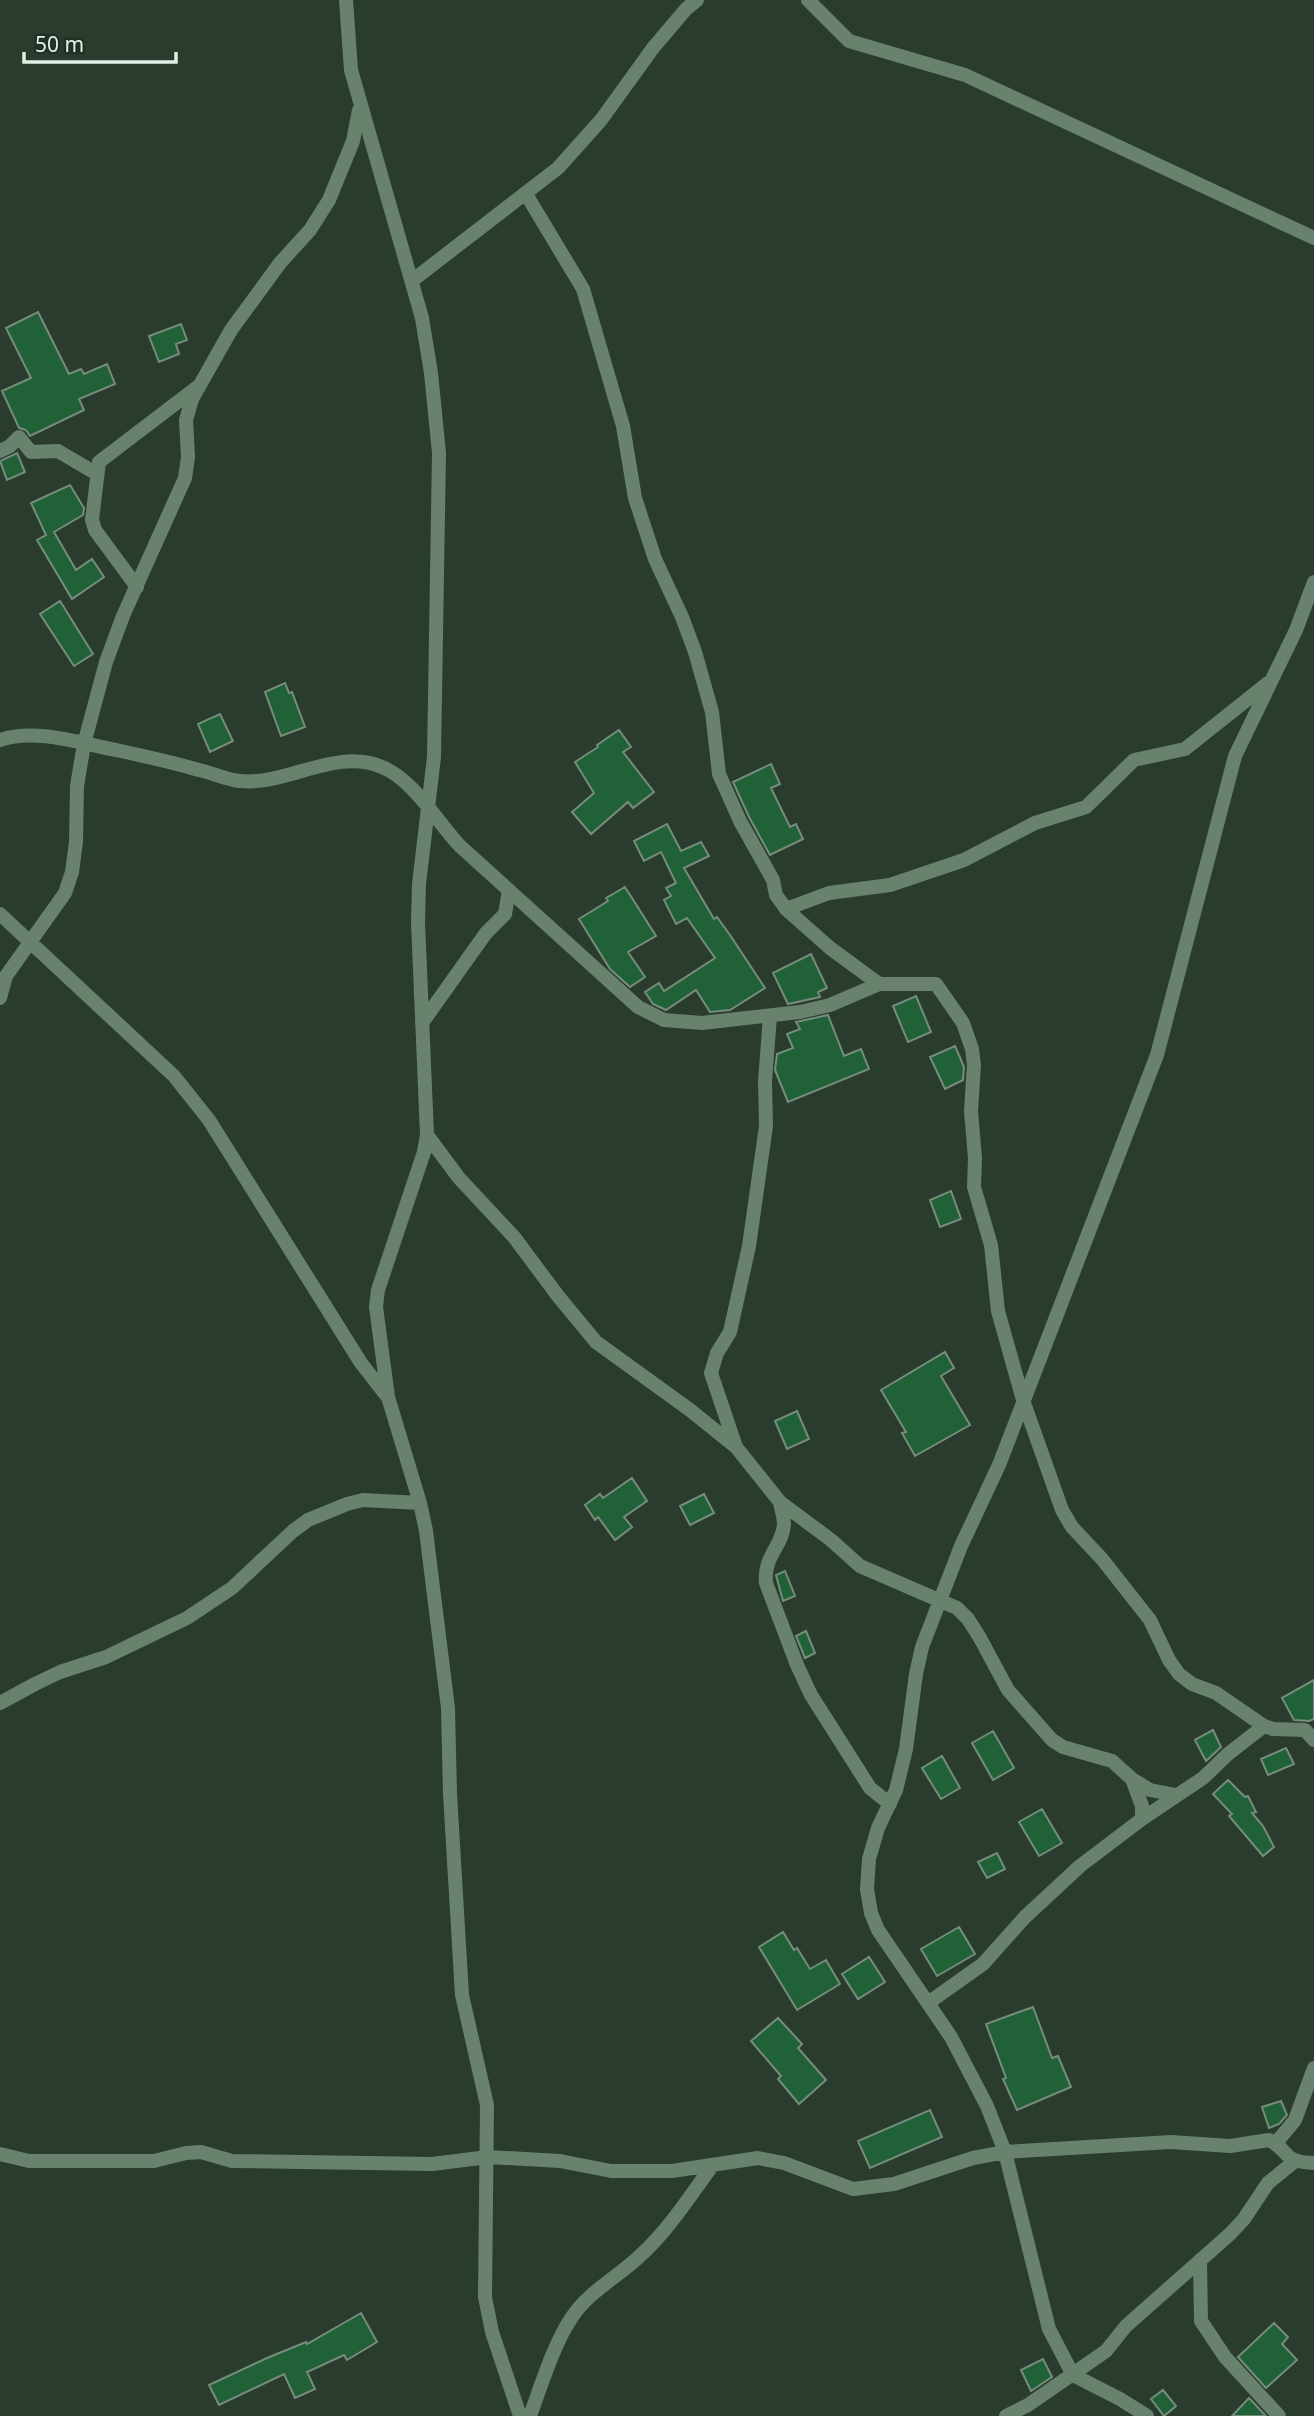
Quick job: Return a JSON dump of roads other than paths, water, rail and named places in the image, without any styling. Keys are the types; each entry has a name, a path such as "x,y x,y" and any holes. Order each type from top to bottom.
{"street":[{"path":"346,0 349,57 360,104 422,318 439,453 434,757 419,884 427,1135 424,1152 378,1290 376,1307 388,1397 426,1531 448,1708 450,1794 462,1994 486,2105 488,2157 485,2297 492,2332 520,2416"},
{"path":"412,280 526,194 579,146 653,48 685,9 697,0"},
{"path":"808,0 849,41 965,75 1314,238"},
{"path":"0,998 6,976 65,893 72,872 76,842 77,786 84,744 106,662 185,478 188,457 186,420 192,399 231,330 280,263 310,230 329,200 353,141 360,104"},
{"path":"526,194 544,227 573,268 583,289 623,426 635,498 655,559 690,641 712,712 719,774 740,821 773,880 776,895 786,909 830,948 879,984"},
{"path":"137,587 95,530 92,520 99,462 200,385"},
{"path":"0,451 19,437 31,452 58,451 97,474"},
{"path":"1147,2416 1073,2375 1049,2329 1006,2152 968,2067 878,1930 871,1913 867,1889 869,1858 878,1828 896,1790 906,1749 922,1647 961,1546 999,1465 1157,1055 1235,756 1296,630 1314,582"},
{"path":"786,909 829,893 890,885 964,860 1035,823 1086,807 1134,760 1185,749 1272,680"},
{"path":"0,740 37,736 84,744 150,757 237,781 269,781 309,768 336,763 367,763 380,766 390,771 428,805 444,829 460,846 638,1007 664,1020 702,1023 770,1016 830,1005 879,984 936,984 969,1033 974,1065 971,1111 975,1158 974,1187 991,1245 998,1311 1023,1400 1067,1519 1141,1608 1174,1667 1192,1684 1216,1693 1264,1726 1273,1729 1305,1730 1314,1740"},
{"path":"422,1023 486,933 505,914 509,890"},
{"path":"505,914 536,912"},
{"path":"0,914 164,1065 209,1120 361,1363 388,1397"},
{"path":"736,1447 711,1373 717,1353 730,1332 749,1246 765,1126 770,1016"},
{"path":"427,1135 459,1178 514,1237 596,1342 736,1447 780,1502 831,1540 860,1566 957,1608 968,1619 1008,1690 1052,1740 1063,1747 1107,1758 1150,1790 1176,1795"},
{"path":"0,1703 60,1672 106,1657 187,1618 232,1588 308,1520 363,1500 420,1503"},
{"path":"780,1502 783,1530 765,1571 766,1583 811,1695 870,1788 890,1804"},
{"path":"928,2003 983,1964 1025,1917 1080,1866 1142,1818 1203,1778 1264,1726"},
{"path":"1132,1779 1142,1806 1142,1818"},
{"path":"870,1788 878,1828"},
{"path":"1276,2143 1295,2120 1314,2068"},
{"path":"0,2154 29,2161 154,2161 201,2152 232,2161 432,2164 488,2157 560,2161 611,2171 672,2171 746,2158 771,2160 841,2186 864,2189 905,2182 973,2158 1006,2152 1171,2142 1219,2146 1269,2140 1276,2143 1288,2158 1314,2163"},
{"path":"1006,2416 1028,2405 1106,2351 1126,2326 1244,2220 1268,2183 1295,2161"},
{"path":"530,2416 564,2332 583,2302 646,2252 713,2165"},
{"path":"1200,2260 1201,2321 1225,2357 1279,2416"}]}
